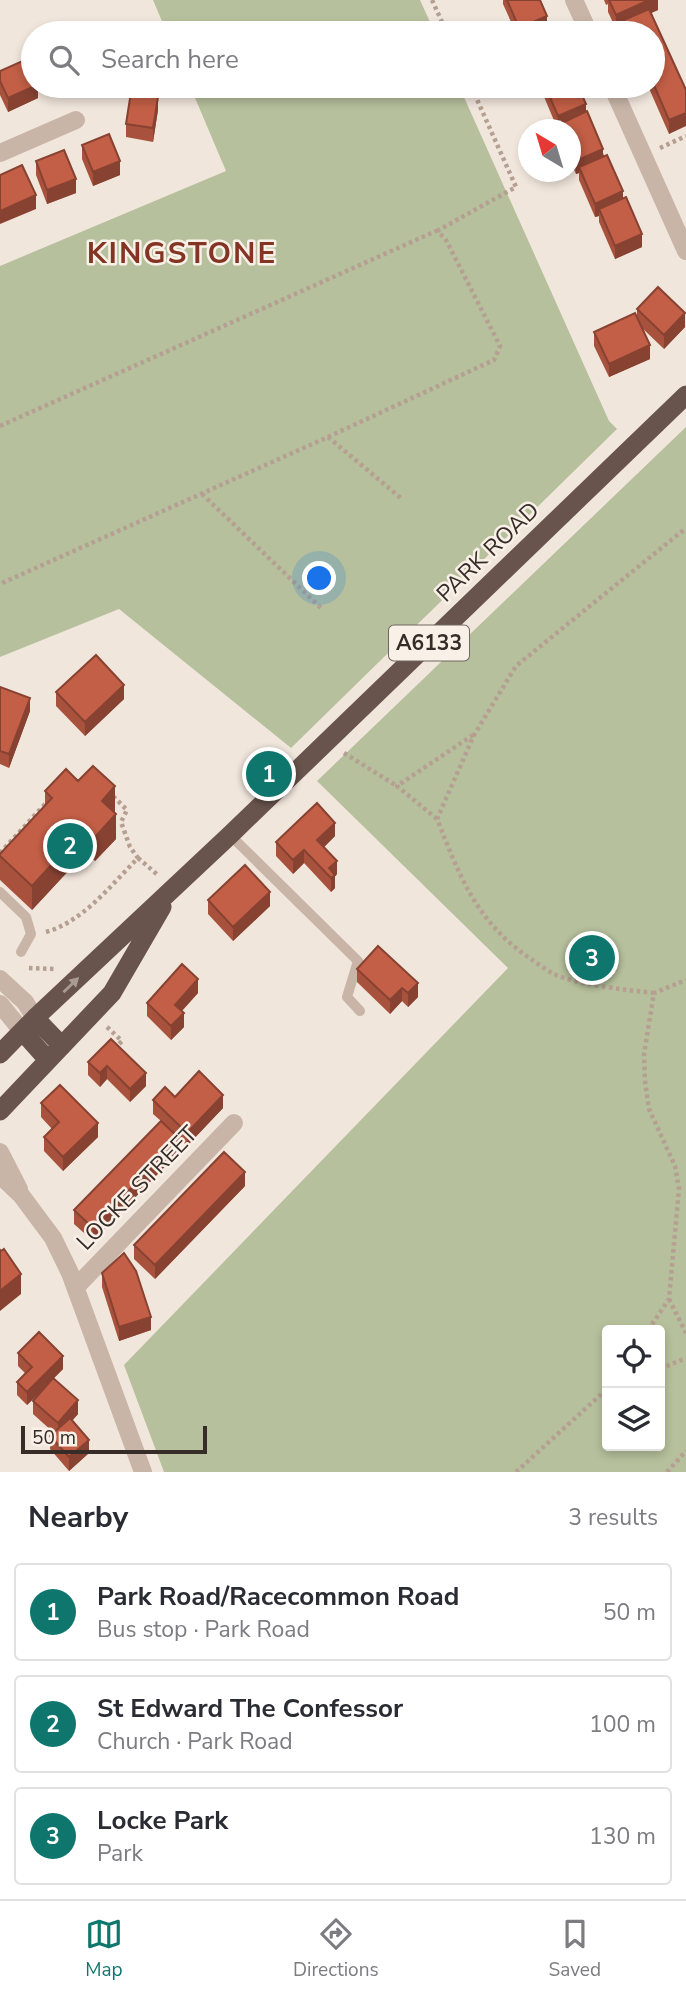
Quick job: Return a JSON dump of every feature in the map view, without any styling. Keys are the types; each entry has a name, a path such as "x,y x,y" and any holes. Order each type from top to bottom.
{"highway":[{"name":"PARK ROAD","path":"0,1054 168,886 230,835 686,395"},
{"name":"PARK ROAD","path":"0,1111 112,993 168,886"},
{"path":"28,1025 62,1046"},
{"path":"28,1025 48,1060"}],"street":[{"path":"574,0 584,21"},
{"path":"617,98 686,251"},
{"path":"0,153 76,120"},
{"path":"0,979 25,1002 28,1025"},
{"path":"0,1004 28,1025"},
{"name":"LOCKE STREET","path":"76,1287 234,1123"},
{"path":"0,1152 14,1175 21,1195"},
{"path":"0,1175 21,1195 53,1238 76,1287 143,1472"}],"lane":[{"path":"230,835 358,961 347,998 360,1011"},
{"path":"0,892 26,917 31,934 21,952"}],"path":[{"path":"432,0 442,21"},
{"path":"0,426 436,231 516,187 476,98"},
{"path":"643,155 686,136"},
{"path":"0,584 328,438 495,360 500,346 445,238 436,231"},
{"path":"328,438 402,499"},
{"path":"202,494 322,609"},
{"path":"437,819 474,735 516,666 686,528"},
{"path":"397,786 474,735"},
{"path":"327,742 397,786 437,819 460,877 484,917 518,950 554,974 606,987 654,993 686,980"},
{"path":"108,792 127,810 121,822 130,847 168,886"},
{"path":"0,853 53,797"},
{"path":"31,934 63,927 138,858"},
{"path":"652,1325 669,1300 679,1189 675,1166 649,1109 645,1054 654,993"},
{"path":"94,1014 122,1041 115,1048 124,1056"},
{"path":"669,1300 686,1333"},
{"path":"665,1367 686,1358"},
{"path":"516,1472 602,1396"},
{"path":"667,1472 686,1451"}],"green space":[{"path":"153,0 420,0 430,21 162,21"},
{"path":"195,98 464,98 609,421 617,429 291,748 119,609 0,657 0,266 226,171"},
{"path":"686,427 686,1472 164,1472 124,1365 508,968 317,781"}],"building":[{"path":"507,0 540,0 547,16 535,21 516,21"},
{"path":"609,0 649,0 616,15"},
{"path":"649,9 654,21 624,21"},
{"path":"665,44 686,90 686,113 669,120 659,98 665,98"},
{"path":"21,62 21,92 8,98 0,81 0,71"},
{"path":"130,98 158,98 153,128 126,124"},
{"path":"550,98 583,98 586,104 558,116"},
{"path":"587,111 603,149 581,159 581,119 570,119"},
{"path":"109,134 120,161 93,172 82,145"},
{"path":"64,150 76,179 47,190 36,161"},
{"path":"607,155 623,191 595,204 581,166"},
{"path":"22,165 36,195 0,211 0,175"},
{"path":"626,197 642,234 615,246 599,209"},
{"path":"658,287 685,313 664,335 637,309"},
{"path":"635,313 650,345 609,364 594,332"},
{"path":"96,655 124,685 85,722 56,692"},
{"path":"0,687 30,698 9,754 0,751"},
{"path":"93,766 115,786 102,801 116,814 95,837 85,828 32,886 0,854 52,798 45,791 66,769 78,781"},
{"path":"317,803 335,823 317,840 337,861 329,868 335,875 331,878 304,850 293,860 276,842"},
{"path":"245,865 270,892 233,927 208,900"},
{"path":"378,946 418,983 408,993 402,988 390,1000 357,969"},
{"path":"182,964 198,979 175,1005 184,1013 171,1026 147,1003"},
{"path":"111,1039 146,1073 130,1089 107,1066 100,1073 88,1062"},
{"path":"199,1071 223,1095 187,1133 153,1100 165,1087 175,1097"},
{"path":"60,1085 98,1123 63,1157 44,1137 59,1122 41,1103"},
{"path":"161,1121 179,1138 93,1228 74,1210"},
{"path":"224,1152 245,1172 155,1265 134,1245"},
{"path":"4,1249 21,1274 0,1291 0,1250"},
{"path":"124,1253 136,1271 151,1317 119,1327 102,1273"},
{"path":"39,1332 63,1356 27,1392 17,1382 32,1367 18,1353"},
{"path":"53,1378 78,1400 58,1423 33,1401"},
{"path":"70,1418 89,1440 69,1457 50,1436"}],"place":[{"name":"Park Road/Racecommon Road","path":"269,774"},
{"name":"St Edward The Confessor","path":"70,846"},
{"name":"Locke Park","path":"592,958"}],"district":[{"name":"KINGSTONE","path":"182,253"}]}
